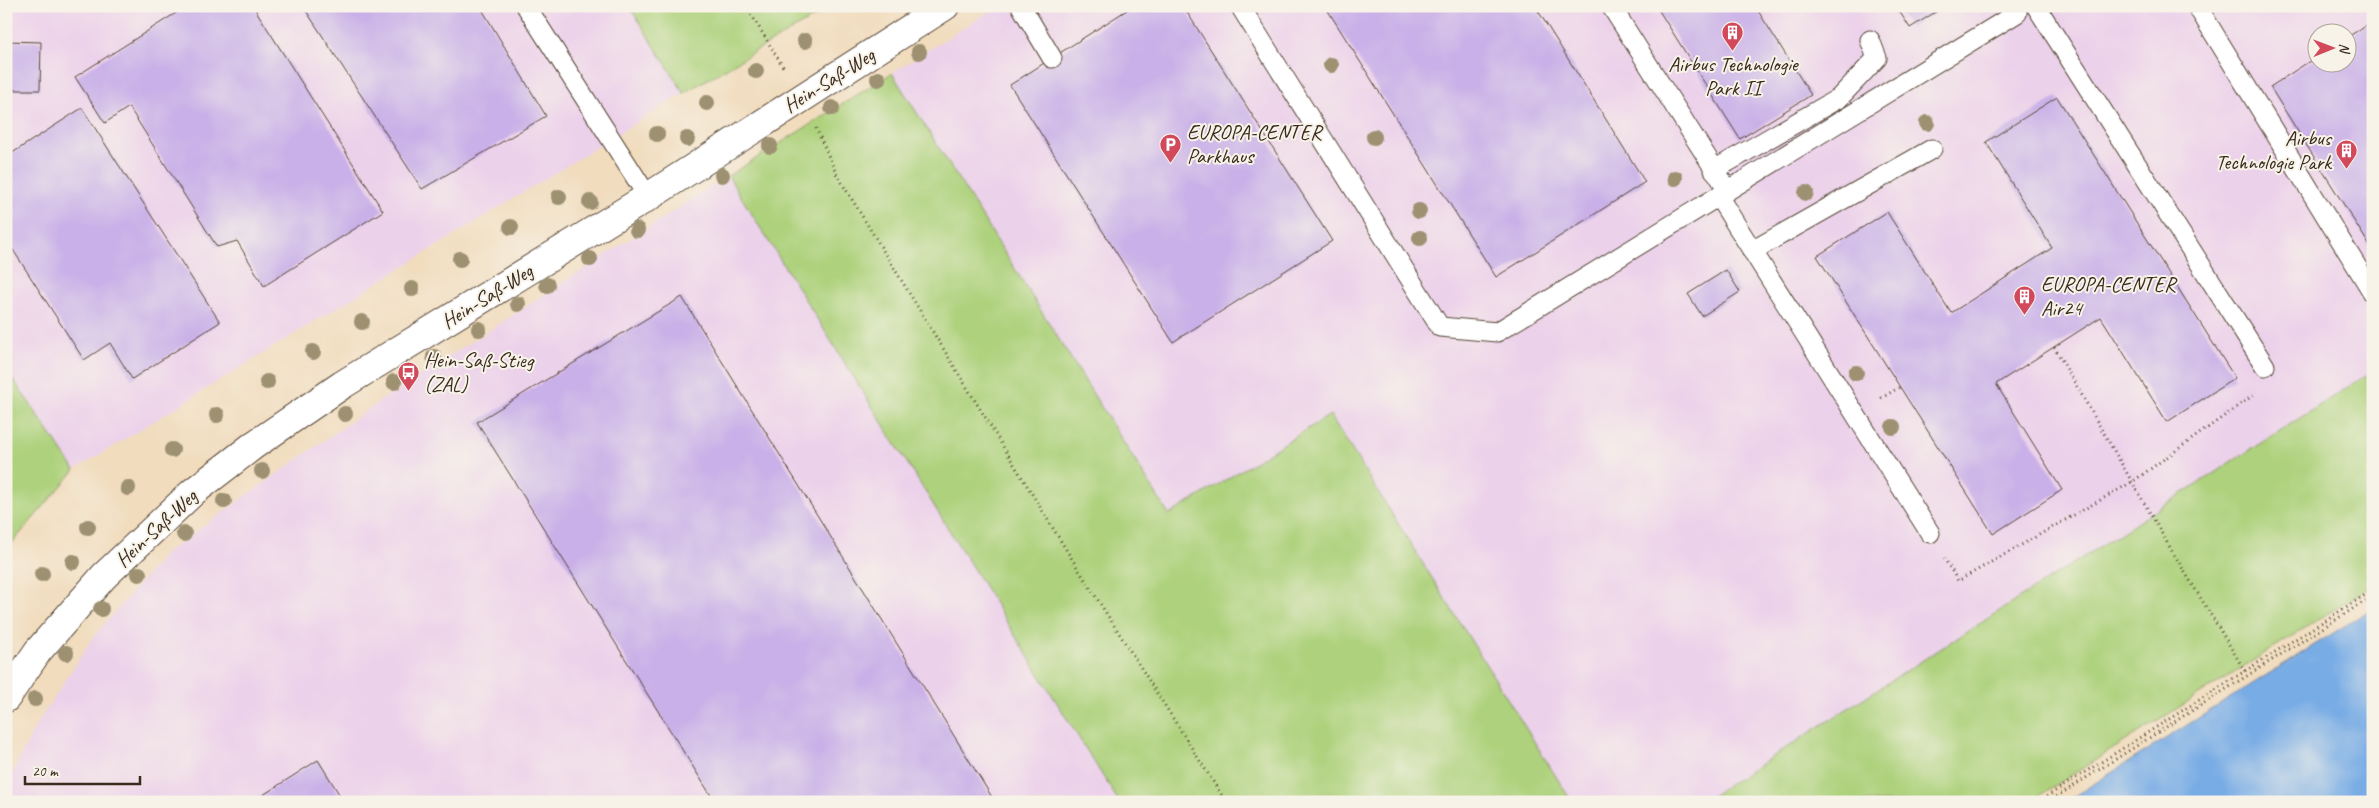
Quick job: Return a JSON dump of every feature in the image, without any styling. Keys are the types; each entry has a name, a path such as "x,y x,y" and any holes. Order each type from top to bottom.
{"street":[{"name":"Hein-Saß-Weg","path":"6,698 38,651 104,576 193,492 254,445 342,384 648,197 945,6"}],"lane":[{"path":"526,6 648,197"},
{"path":"1021,6 1052,58"},
{"path":"1240,6 1440,327 1497,332 2017,13 2017,6"},
{"path":"1611,6 1714,170 1723,193 1752,251 1930,533"},
{"path":"2036,6 2265,366"},
{"path":"2197,6 2373,293"},
{"path":"1714,170 1839,98 1877,58 1870,40"},
{"path":"1752,251 1932,149"}],"path":[{"path":"746,6 802,97 837,175 1070,556 1226,802"},
{"path":"2054,347 2248,676"},
{"path":"1930,533 1958,581 2132,482 2260,391 2265,366"},
{"path":"2038,802 2373,590"},
{"path":"2048,802 2373,596"}],"shaded area":[{"path":"6,6 629,6 684,93 75,470 6,369"},
{"path":"998,6 2373,6 2373,371 1702,802 1572,802 1330,415 1169,515 892,73"},
{"path":"728,176 1119,802 6,802 6,787 34,729 94,636 167,552 380,401"}],"green space":[{"path":"629,6 833,6 684,93"},
{"path":"892,73 1169,515 1330,415 1572,802 1119,802 728,176"},
{"path":"6,369 75,470 6,550"},
{"path":"2373,371 2373,585 2029,802 1702,802"}],"water":[{"path":"2373,608 2373,802 2065,802"}],"building":[{"path":"187,6 253,6 383,211 264,286 237,241 217,247 129,107 105,123 75,77"},
{"path":"303,6 480,6 546,116 422,189"},
{"name":"EUROPA-CENTER Parkhaus","path":"1133,6 1183,6 1332,241 1173,342 1010,85"},
{"path":"1325,6 1535,6 1645,182 1496,277"},
{"name":"Airbus Technologie Park II","path":"1656,6 1755,6 1811,95 1740,139"},
{"path":"1896,6 1945,6 1910,28"},
{"name":"Airbus Technologie Park","path":"2373,21 2373,251 2270,87 2306,64 2306,72 2356,72 2356,32"},
{"path":"6,41 41,42 40,90 6,90"},
{"name":"EUROPA-CENTER Air24","path":"2057,97 2235,378 2167,422 2101,317 1996,384 2062,490 1993,534 1817,256 1887,212 1951,313 2052,248 1986,142"},
{"path":"82,108 220,322 132,379 110,343 84,360 6,239 6,157"},
{"path":"1726,270 1740,292 1702,316 1688,294"},
{"path":"682,297 995,802 715,802 477,422"},
{"path":"318,760 344,802 252,802"}],"place":[{"name":"Airbus Technologie Park II","path":"1733,51"},
{"name":"EUROPA-CENTER Parkhaus","path":"1171,163"},
{"name":"Airbus Technologie Park","path":"2347,169"},
{"name":"EUROPA-CENTER Air24","path":"2025,315"},
{"name":"Hein-Saß-Stieg (ZAL)","path":"408,391"}]}
